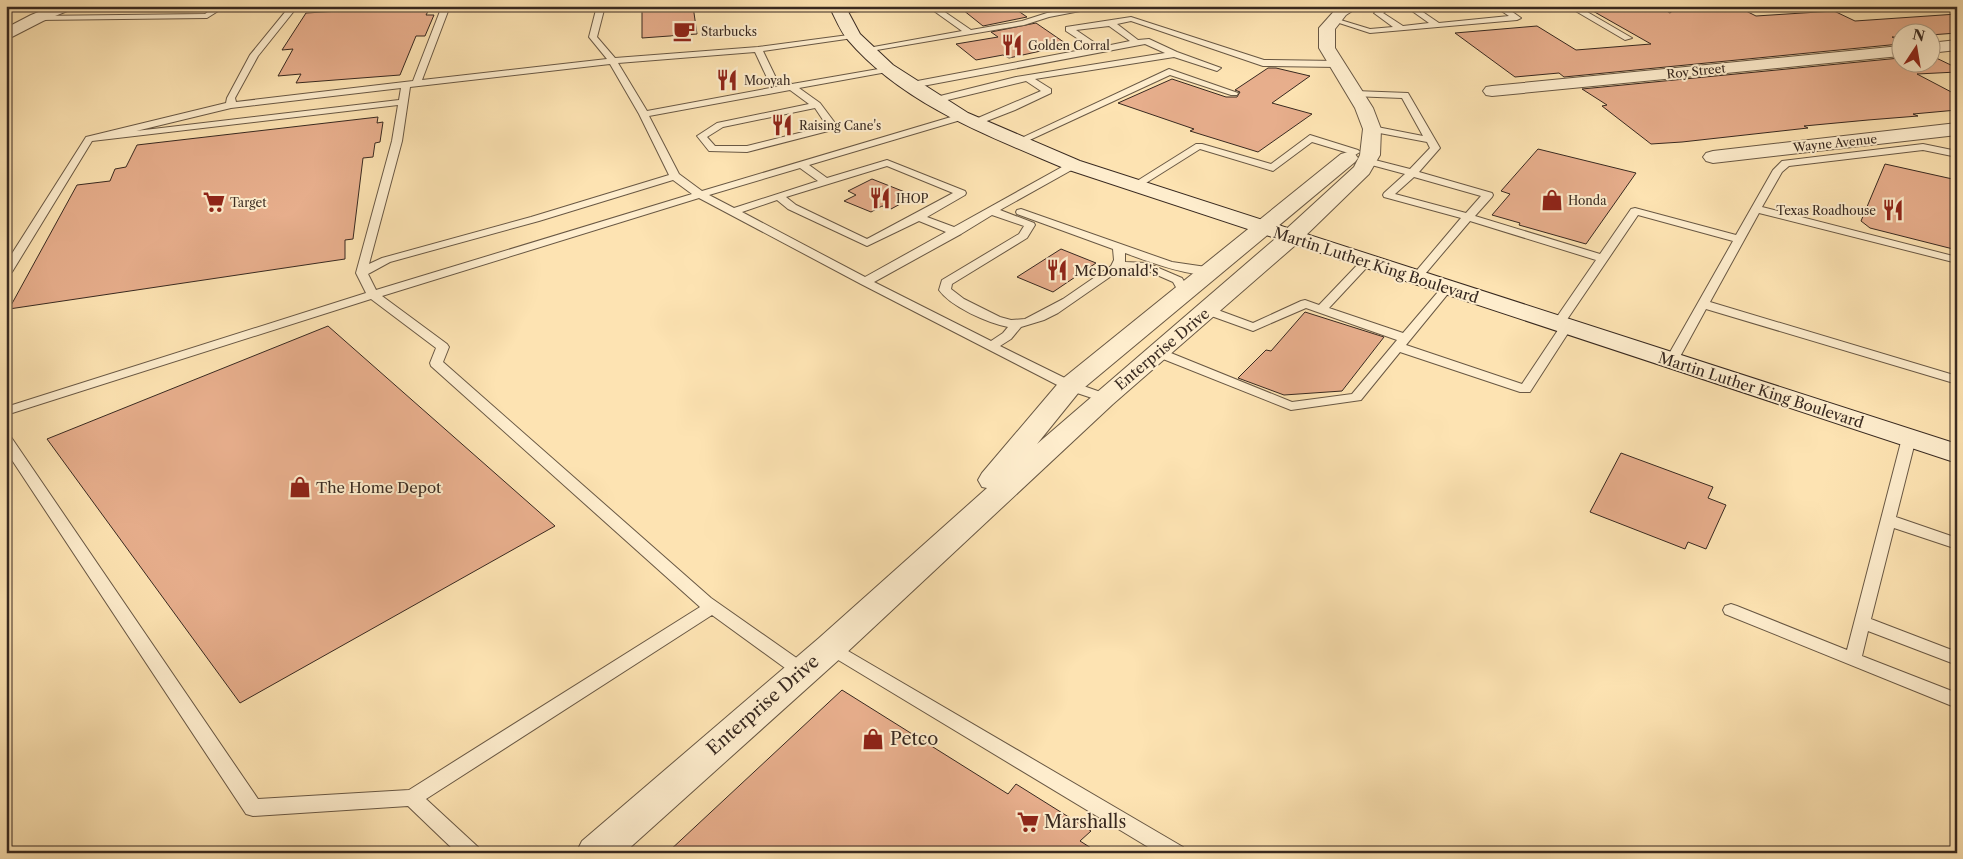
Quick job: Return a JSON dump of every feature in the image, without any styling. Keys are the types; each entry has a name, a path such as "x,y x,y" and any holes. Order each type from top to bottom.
{"street":[{"path":"6,34 37,18 67,6"},
{"path":"1334,20 1342,12 1353,6"},
{"name":"Martin Luther King Boulevard","path":"838,9 853,36 887,69 967,120 1073,165 1957,454"},
{"name":"Enterprise Drive","path":"930,557 1070,386 1339,168 1361,157 1371,147 1372,129 1364,108 1327,48 1327,28 1334,20"},
{"path":"1940,47 1957,45"},
{"name":"Roy Street","path":"1492,91 1890,52"},
{"name":"Wayne Avenue","path":"1714,157 1957,129"},
{"name":"Enterprise Drive","path":"596,853 831,647 1104,398 1291,237 1362,170 1361,157"}],"lane":[{"path":"37,18 207,16 222,6"},
{"path":"231,105 231,98 254,55 294,6"},
{"path":"601,6 593,37 613,62 644,114 675,176 699,194 866,282 1070,386 1104,398"},
{"path":"838,9 889,6"},
{"path":"931,6 970,33"},
{"path":"868,50 1024,23 1047,15 1102,6"},
{"path":"1390,6 1378,13 1400,28"},
{"path":"1409,6 1437,25"},
{"path":"1334,20 1370,31 1517,18 1498,6"},
{"path":"1571,6 1628,38"},
{"path":"448,7 404,102 397,141 362,273 372,294 443,347 436,362 713,607 802,671"},
{"path":"96,18 108,10"},
{"path":"1099,49 1069,29 1131,19 1263,63 1337,64"},
{"path":"1111,23 1137,43"},
{"path":"6,272 89,139 231,105 613,62 758,49 853,36"},
{"path":"912,85 1146,41 1174,54 1217,68"},
{"path":"758,49 772,80 792,87 817,104 833,127 747,149 712,149 702,136 720,125 817,104"},
{"path":"935,100 1016,80 1174,54"},
{"path":"1001,67 1016,80"},
{"path":"644,114 887,69"},
{"path":"1018,142 1169,72 1234,93"},
{"path":"6,411 372,294 699,194 801,164 1012,108 1048,91 1028,78"},
{"path":"1355,94 1406,95 1434,148 1388,195 1603,258"},
{"path":"89,139 404,102"},
{"path":"1372,129 1430,140"},
{"path":"1134,186 1199,146 1273,168 1310,138 1361,157 1488,195 1416,278"},
{"path":"1672,361 1778,170 1786,163 1923,147 1957,154"},
{"path":"733,212 778,196 887,163 961,193 868,243 792,208 778,196"},
{"path":"801,164 826,182"},
{"path":"866,282 1073,165"},
{"path":"362,273 386,260 535,219 675,176"},
{"path":"1004,205 1169,265 1187,270 1212,271"},
{"path":"1757,209 1957,260"},
{"path":"1207,310 1252,327 1304,304 1401,343 1525,389 1603,258 1635,210 1739,239"},
{"path":"992,211 1030,225 1028,230 1024,236 946,282 944,290 950,297 997,320 1017,324 1034,321 1048,314 1116,268 1128,264 1143,265 1178,280 1185,294"},
{"path":"919,217 957,232"},
{"path":"1116,268 1120,260 1119,248"},
{"path":"1321,310 1366,262"},
{"path":"1157,352 1291,406 1356,397 1447,288"},
{"path":"1704,304 1957,380"},
{"path":"991,346 1007,336 1017,324"},
{"path":"1853,659 1909,438"},
{"path":"6,440 253,808 412,798 713,607"},
{"path":"1888,520 1957,544"},
{"path":"1732,610 1957,701"},
{"path":"1862,622 1957,659"},
{"path":"831,647 1176,853"},
{"path":"412,798 471,853"}],"building":[{"path":"360,6 431,6 426,15 434,15 425,36 416,36 400,75 296,83 301,74 278,76 293,49 282,50 306,13 357,10"},
{"path":"693,6 697,34 642,38 642,8"},
{"path":"958,6 1011,6 1027,17 983,26"},
{"path":"1584,6 1658,6 1670,13 1675,9 1673,6 1736,6 1756,16 1834,11 1855,21 1957,14 1957,33 1940,34 1940,22 1890,22 1890,45 1564,77 1559,73 1515,77 1455,33 1537,26 1576,50 1651,44"},
{"name":"Golden Corral","path":"1036,23 1068,45 1009,58 1003,55 976,60 956,44 998,37 991,32"},
{"path":"1890,59 1890,72 1940,72 1940,60 1957,68 1957,72 1917,74 1957,95 1957,110 1913,114 1918,116 1804,126 1808,128 1651,144 1602,106 1607,105 1582,89"},
{"path":"1268,68 1310,76 1272,103 1312,114 1258,152 1190,131 1194,129 1118,103 1172,79 1226,97 1237,97 1240,92 1235,90"},
{"path":"378,117 377,123 383,122 380,142 375,143 373,157 363,158 353,239 345,240 345,259 9,309 77,185 110,181 115,169 126,167 137,145"},
{"name":"Honda","path":"1538,149 1636,173 1586,244 1519,225 1520,223 1492,215 1510,194 1501,191"},
{"path":"1885,164 1957,180 1957,250 1870,228 1861,221"},
{"name":"IHOP","path":"872,179 915,196 891,209 882,206 871,212 844,201 856,195 848,191"},
{"name":"McDonald's","path":"1061,249 1096,263 1053,292 1017,277"},
{"path":"1305,312 1384,337 1342,391 1284,395 1238,378 1266,350 1271,351"},
{"path":"328,326 555,526 240,703 47,439"},
{"path":"1621,453 1713,487 1708,498 1726,505 1706,549 1688,542 1685,549 1590,512"},
{"path":"842,690 1008,794 1016,784 1091,831 1080,841 1099,853 667,853"}],"place":[{"name":"Starbucks","path":"684,31"},
{"name":"Golden Corral","path":"1012,45"},
{"name":"Mooyah","path":"727,80"},
{"name":"Raising Cane's","path":"782,125"},
{"name":"IHOP","path":"880,198"},
{"name":"Honda","path":"1552,200"},
{"name":"Target","path":"214,202"},
{"name":"Texas Roadhouse","path":"1893,210"},
{"name":"McDonald's","path":"1057,270"},
{"name":"The Home Depot","path":"300,487"},
{"name":"Petco","path":"873,739"},
{"name":"Marshalls","path":"1028,822"}]}
